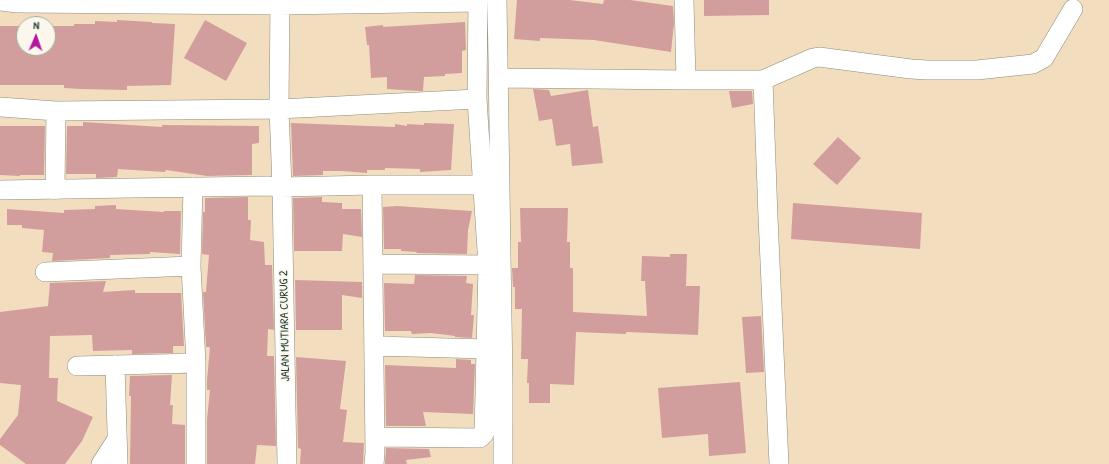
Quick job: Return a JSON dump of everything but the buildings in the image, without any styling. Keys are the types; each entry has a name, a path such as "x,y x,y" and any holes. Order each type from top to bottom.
{"street":[{"path":"497,0 504,380 503,464"},
{"path":"684,0 686,80"},
{"path":"0,1 17,3 478,1 477,99 488,265 484,434 480,438 375,437"},
{"name":"JALAN MUTIARA CURUG 2","path":"280,3 279,109 282,187 287,464"},
{"path":"498,78 763,80 812,58 819,57 927,70 977,70 1033,64 1044,58 1073,9"},
{"path":"763,80 779,464"},
{"path":"0,108 56,111 279,109 477,99"},
{"path":"55,190 56,111"},
{"path":"0,190 282,187 372,184 482,185"},
{"path":"372,184 374,464"},
{"path":"193,187 191,266 196,363 196,464"},
{"path":"373,264 488,265"},
{"path":"45,272 191,266"},
{"path":"374,346 487,349"},
{"path":"77,366 196,363"},
{"path":"115,365 118,464"},
{"path":"101,464 117,439"}]}
